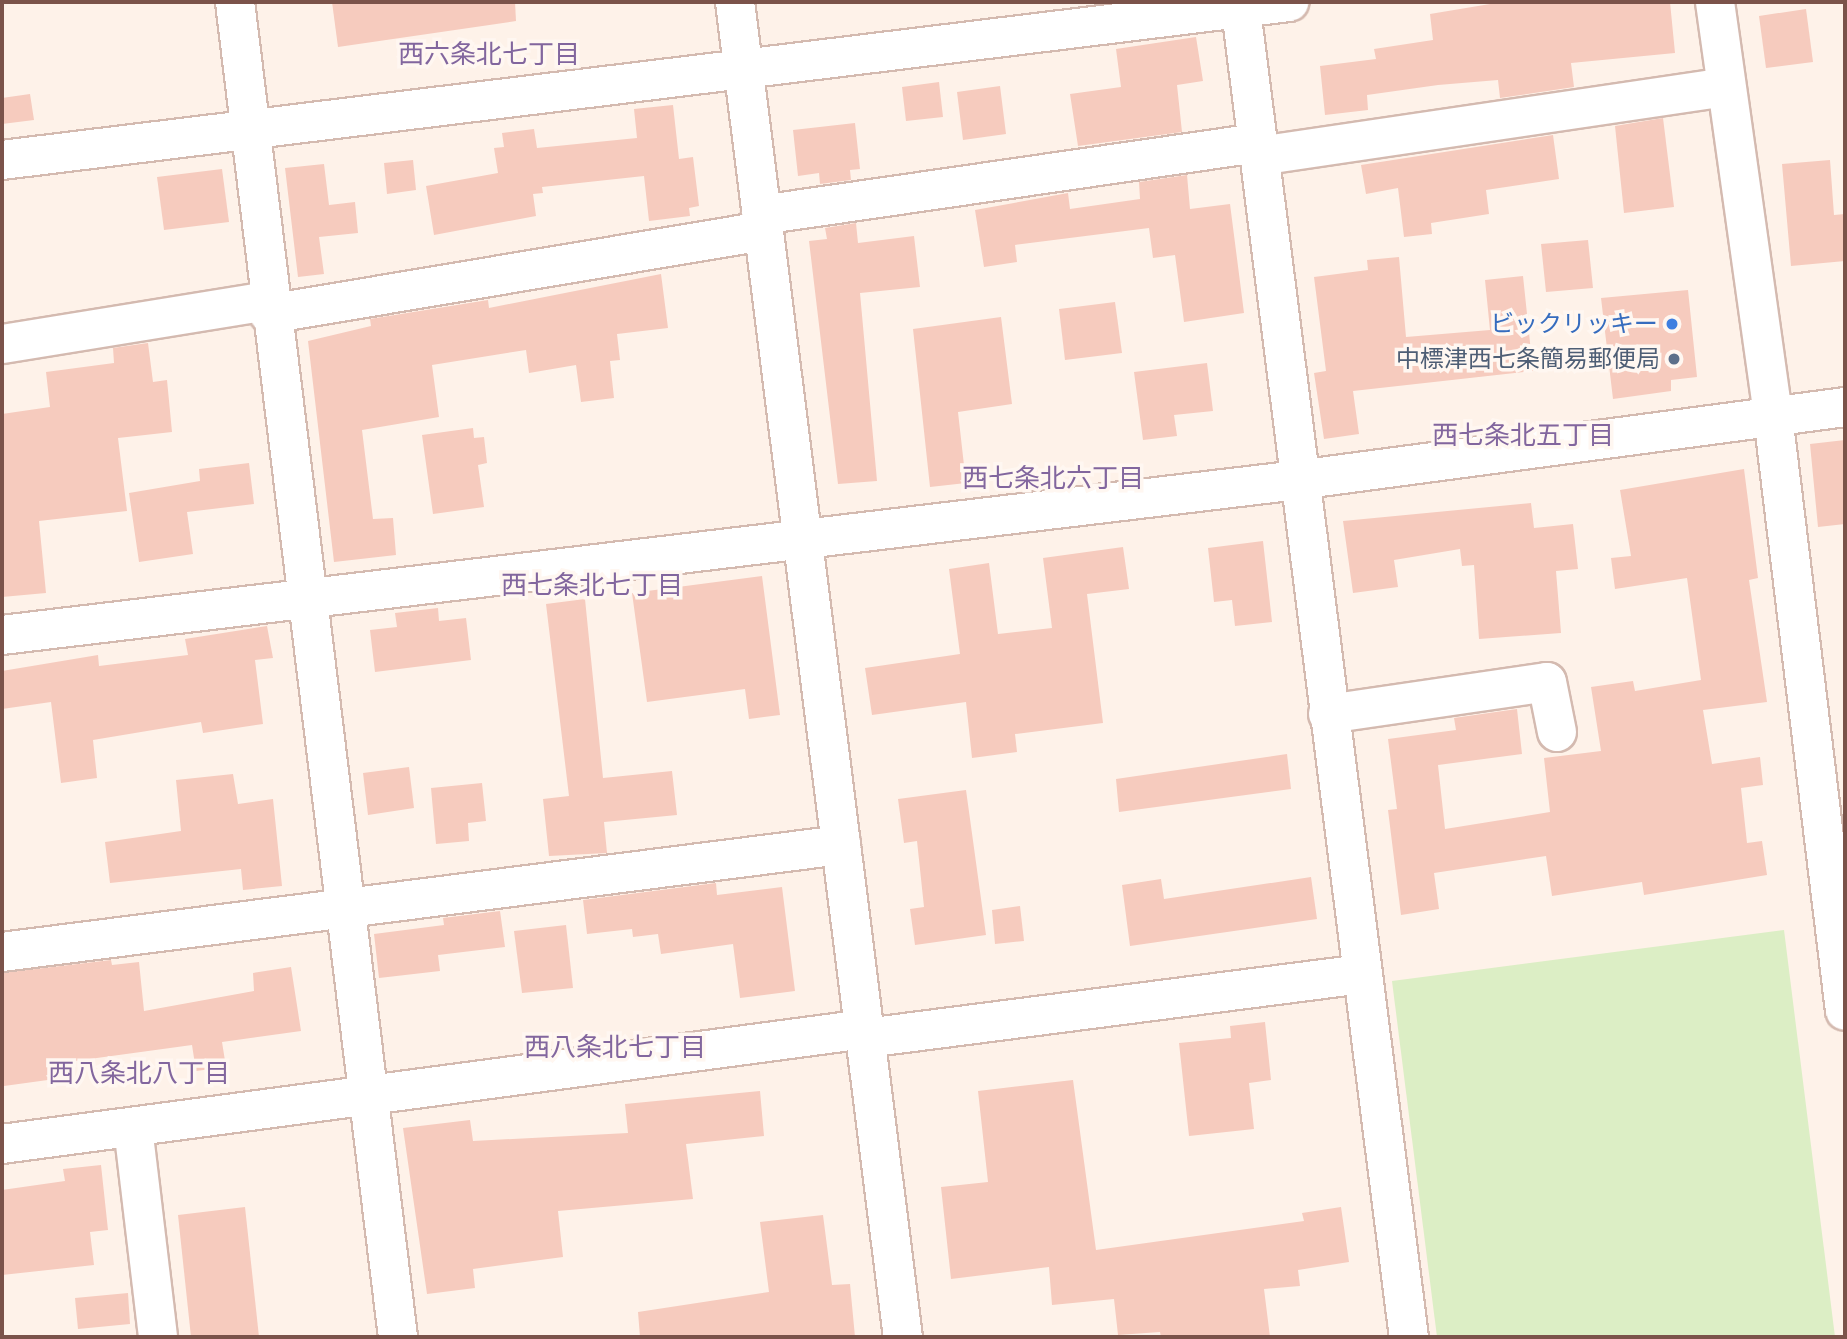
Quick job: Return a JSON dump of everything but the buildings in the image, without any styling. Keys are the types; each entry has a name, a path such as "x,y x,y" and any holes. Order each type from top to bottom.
{"street":[{"path":"235,2 269,307 308,599 398,1337"},
{"path":"735,2 903,1337"},
{"path":"2,160 1241,5 1289,2"},
{"path":"1714,2 1773,416 1845,1011"},
{"path":"1241,5 1298,480 1409,1337"},
{"path":"2,344 269,307 762,223 1258,150 1727,87"},
{"path":"2,635 1298,480 1845,407"},
{"path":"1328,714 1547,682 1557,732"},
{"path":"2,952 346,906 841,845"},
{"path":"2,1144 865,1034 1362,974"},
{"path":"133,1127 158,1337"}],"green space":[{"path":"1784,930 1835,1337 1437,1337 1392,981"}],"place":[{"name":"ビックリッキー","path":"1672,324"},
{"name":"中標津西七条簡易郵便局","path":"1674,359"}],"district":[{"name":"西六条北七丁目","path":"489,55"},
{"name":"西七条北五丁目","path":"1523,436"},
{"name":"西七条北六丁目","path":"1053,479"},
{"name":"西七条北七丁目","path":"592,586"},
{"name":"西八条北七丁目","path":"615,1048"},
{"name":"西八条北八丁目","path":"139,1074"}]}
